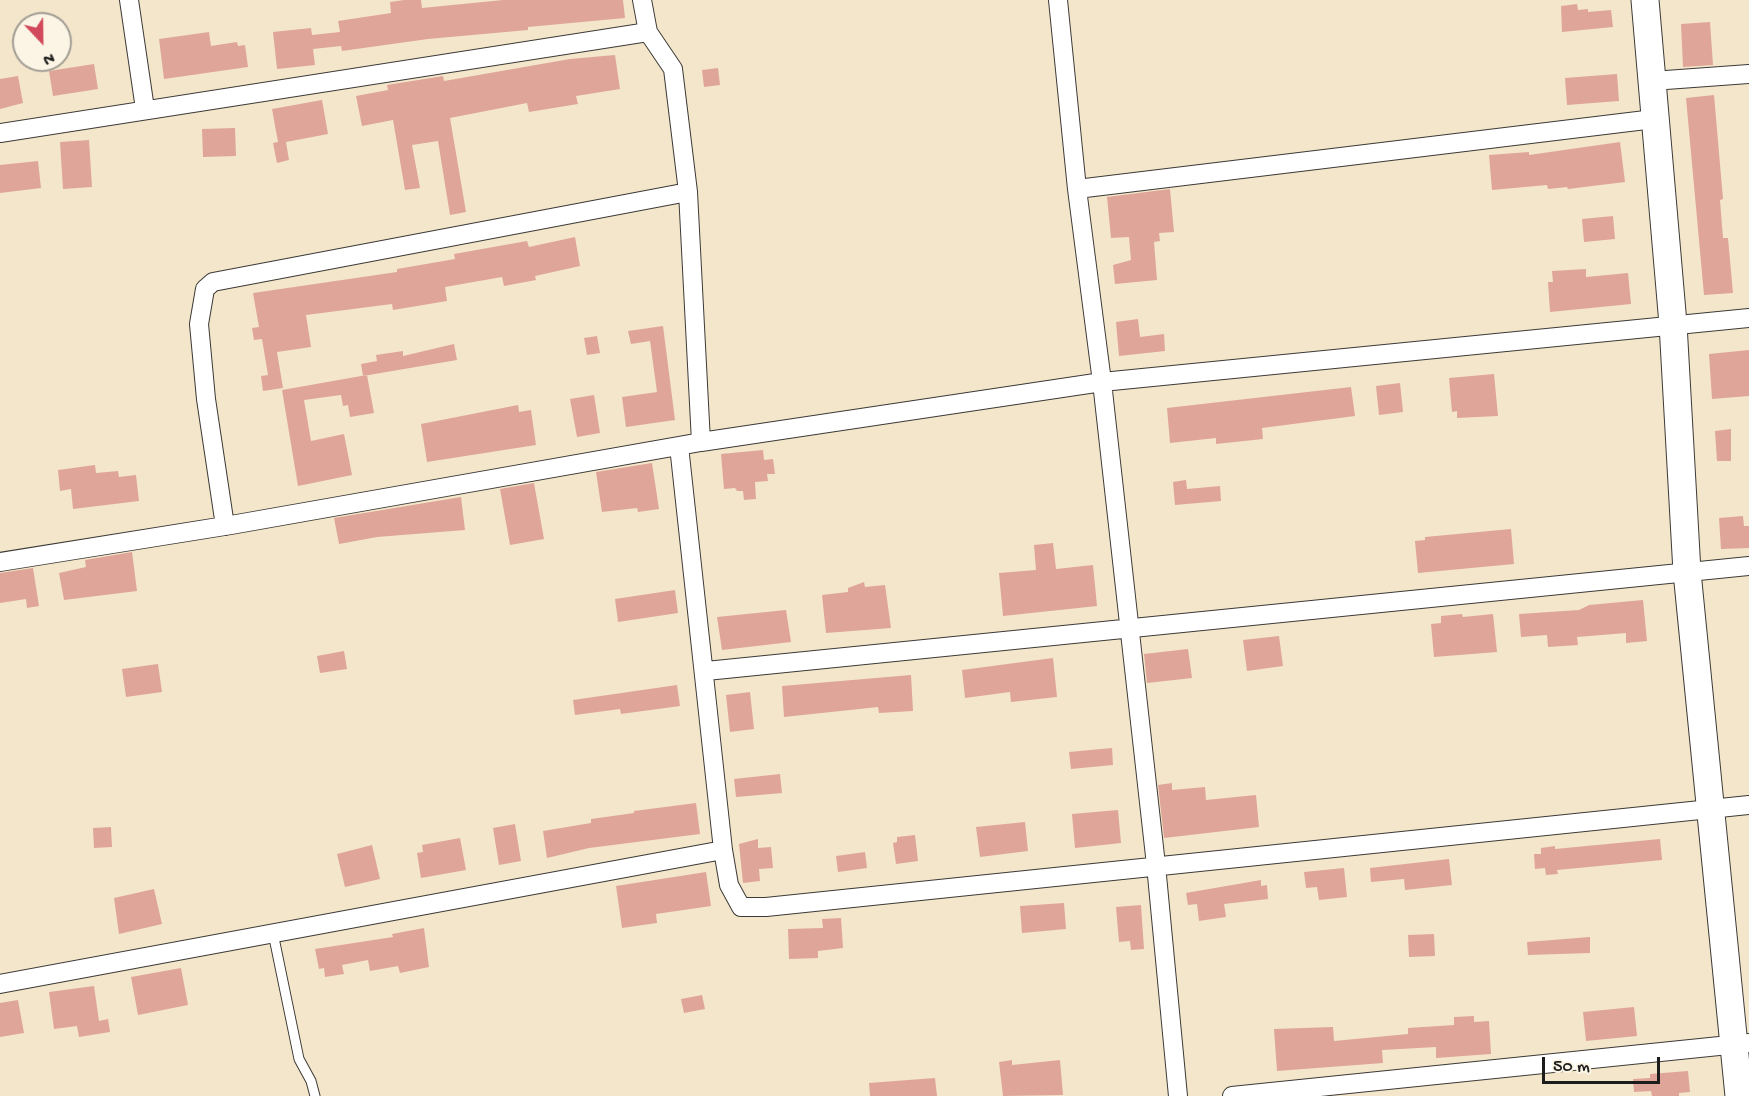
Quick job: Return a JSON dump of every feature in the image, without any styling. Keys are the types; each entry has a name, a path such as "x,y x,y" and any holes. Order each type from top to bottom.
{"street":[{"path":"129,0 145,109"},
{"path":"642,0 648,32 673,69 688,192 701,442"},
{"path":"1058,0 1077,189 1102,381 1156,865 1178,1096"},
{"path":"1645,0 1673,324 1687,572 1710,809 1741,1044 1739,1096"},
{"path":"0,133 648,32"},
{"path":"1652,81 1749,74"},
{"path":"1077,189 1654,119"},
{"path":"225,525 206,399 199,324 205,289 213,282 688,192"},
{"path":"0,562 701,442 1102,381 1749,318"},
{"path":"678,446 706,671 723,850 729,885 741,907 778,906 1749,805"},
{"path":"706,671 1129,626 1749,566"},
{"path":"0,984 723,850"},
{"path":"1232,1096 1741,1044"}],"lane":[{"path":"273,933 298,1059 315,1096"}],"building":[{"path":"421,0 422,8 503,0 623,0 625,18 528,27 528,30 428,39 342,51 341,46 313,49 315,65 277,69 273,32 311,28 312,35 340,32 338,21 391,13 390,2"},
{"path":"1577,4 1578,10 1588,9 1588,12 1611,10 1613,27 1562,32 1561,6"},
{"path":"1710,22 1713,65 1683,67 1681,24"},
{"path":"209,32 211,46 237,42 238,46 245,45 248,67 164,79 159,39"},
{"path":"615,55 620,89 576,96 578,104 529,112 527,103 450,118 466,212 450,215 438,141 412,145 420,188 405,190 393,120 362,126 356,96 388,90 387,85 443,76 444,81 570,59"},
{"path":"94,64 98,89 53,96 49,72 72,72 72,67"},
{"path":"718,68 720,85 704,87 702,70"},
{"path":"1617,74 1619,101 1567,105 1565,78"},
{"path":"18,76 23,103 0,109 0,79"},
{"path":"1714,95 1723,199 1720,200 1723,238 1728,238 1733,293 1704,295 1686,98"},
{"path":"322,100 328,134 286,142 289,160 277,163 273,143 278,142 272,109"},
{"path":"235,128 236,156 203,157 202,129"},
{"path":"89,140 92,187 63,189 60,142"},
{"path":"1620,142 1625,182 1568,189 1567,187 1548,189 1547,185 1492,190 1489,155 1529,152 1529,155"},
{"path":"38,161 41,188 0,193 0,165"},
{"path":"1170,189 1174,232 1159,233 1160,241 1154,242 1157,280 1115,284 1113,265 1131,260 1129,237 1111,238 1107,197"},
{"path":"1613,216 1615,239 1584,242 1582,219"},
{"path":"575,237 580,266 535,276 536,280 504,286 502,277 445,287 447,301 393,310 392,304 306,315 311,347 277,352 283,388 263,391 261,376 268,375 262,339 254,340 252,328 259,327 253,293 397,272 397,269 455,259 454,254 527,241 529,247"},
{"path":"1586,269 1586,277 1628,273 1631,304 1550,312 1548,282 1553,282 1552,271"},
{"path":"1138,319 1140,337 1164,334 1165,351 1119,356 1116,322"},
{"path":"663,326 675,420 626,427 622,397 657,392 650,341 631,344 628,331"},
{"path":"597,336 600,353 587,355 584,338"},
{"path":"454,344 457,360 363,376 361,364 377,361 376,355 403,351 403,356"},
{"path":"1749,350 1749,396 1712,399 1709,354"},
{"path":"1494,374 1498,416 1457,418 1457,411 1452,412 1449,378"},
{"path":"367,375 374,413 350,417 348,405 343,406 341,395 304,400 311,441 344,434 352,475 298,486 282,390"},
{"path":"1400,383 1403,412 1379,415 1376,386"},
{"path":"1351,387 1355,416 1262,428 1263,439 1216,444 1216,438 1170,443 1167,408"},
{"path":"594,395 600,433 577,437 570,399"},
{"path":"518,405 519,412 531,410 536,445 427,462 421,424"},
{"path":"1731,429 1731,461 1717,461 1715,431"},
{"path":"763,450 764,460 773,459 775,474 767,474 768,481 755,482 756,499 744,500 743,491 737,491 735,488 724,489 721,454"},
{"path":"652,463 659,509 638,512 637,508 602,512 596,472"},
{"path":"95,465 96,473 118,471 119,477 136,475 139,501 73,509 71,489 60,491 58,470"},
{"path":"1186,480 1187,489 1220,486 1221,501 1175,505 1173,482"},
{"path":"534,483 544,539 510,545 500,489"},
{"path":"461,497 465,530 377,537 339,544 334,518"},
{"path":"1743,516 1744,526 1749,526 1749,548 1721,549 1719,518"},
{"path":"1511,529 1514,564 1418,573 1415,541 1425,540 1425,537"},
{"path":"1053,543 1056,569 1093,565 1097,606 1003,616 999,573 1036,570 1034,545"},
{"path":"132,552 137,591 64,600 59,573 86,567 85,560"},
{"path":"33,568 39,606 27,608 26,599 0,603 0,573"},
{"path":"864,582 865,587 885,585 891,628 826,633 822,595 848,592 848,588"},
{"path":"675,590 678,613 618,622 615,599"},
{"path":"1643,600 1647,641 1626,643 1626,633 1577,637 1578,645 1548,647 1547,635 1521,637 1519,614 1579,610 1589,605"},
{"path":"786,610 791,642 722,650 717,617"},
{"path":"1462,614 1463,617 1493,614 1497,652 1434,657 1431,624 1441,623 1441,616"},
{"path":"1279,636 1283,666 1247,671 1243,640"},
{"path":"1188,649 1192,678 1147,683 1144,654"},
{"path":"344,651 347,669 320,673 317,656"},
{"path":"1053,658 1057,697 1011,702 1010,692 965,698 962,670"},
{"path":"158,664 162,692 126,697 122,669"},
{"path":"911,675 913,711 879,713 878,707 784,717 782,686"},
{"path":"677,685 680,706 621,714 620,709 575,715 573,700"},
{"path":"750,692 754,729 730,732 726,695"},
{"path":"1112,748 1113,765 1071,769 1069,752"},
{"path":"780,774 782,793 736,797 734,779"},
{"path":"1172,783 1172,790 1205,787 1206,800 1256,795 1259,827 1164,838 1158,785"},
{"path":"696,803 700,834 589,848 547,858 543,831 591,823 591,819 634,813 634,811"},
{"path":"1118,810 1121,843 1075,848 1072,814"},
{"path":"1025,822 1028,851 980,857 976,827"},
{"path":"515,824 521,861 499,865 493,828"},
{"path":"111,827 112,847 94,848 93,828"},
{"path":"915,835 918,861 896,864 893,843 897,842 897,837"},
{"path":"460,838 466,870 421,878 417,853 423,852 422,845"},
{"path":"758,839 758,848 771,847 773,868 759,869 760,881 743,883 739,844"},
{"path":"1660,839 1662,860 1557,870 1558,874 1546,875 1545,868 1535,869 1534,854 1541,854 1541,848 1555,846 1555,849"},
{"path":"372,845 380,879 345,887 337,854"},
{"path":"865,852 867,868 838,872 836,856"},
{"path":"1449,859 1452,885 1405,890 1404,879 1371,882 1370,868"},
{"path":"1344,868 1347,897 1319,900 1317,887 1306,888 1304,872"},
{"path":"706,872 711,906 656,914 657,923 622,928 616,886"},
{"path":"1261,880 1261,886 1267,885 1268,899 1224,904 1226,917 1199,921 1197,904 1188,905 1186,893"},
{"path":"154,889 162,924 119,934 114,898"},
{"path":"1064,903 1066,929 1022,933 1020,906"},
{"path":"1141,905 1144,949 1131,950 1130,941 1119,942 1116,907"},
{"path":"841,918 843,948 818,951 818,958 789,959 788,929 823,928 822,919"},
{"path":"424,928 429,967 400,973 398,966 370,971 368,960 342,965 344,974 325,977 324,968 319,969 315,949 393,937 392,934"},
{"path":"1434,934 1435,956 1409,957 1408,935"},
{"path":"1590,937 1590,953 1528,955 1527,942"},
{"path":"181,968 188,1005 138,1015 131,977"},
{"path":"94,986 99,1021 108,1019 110,1032 79,1037 77,1026 54,1029 49,992"},
{"path":"702,995 705,1009 684,1013 681,999"},
{"path":"18,1000 24,1033 0,1037 0,1003"},
{"path":"1634,1007 1637,1036 1586,1041 1583,1012"},
{"path":"1474,1016 1474,1022 1489,1021 1491,1054 1436,1058 1436,1047 1382,1050 1383,1063 1277,1071 1274,1029 1333,1027 1334,1041 1408,1034 1408,1028 1454,1025 1454,1017"},
{"path":"1012,1060 1012,1065 1060,1060 1063,1095 1003,1096 999,1062"},
{"path":"1688,1071 1690,1092 1679,1093 1679,1096 1652,1096 1651,1091 1634,1092 1633,1079 1650,1078 1650,1074"},
{"path":"935,1078 937,1096 870,1096 869,1083"}]}
